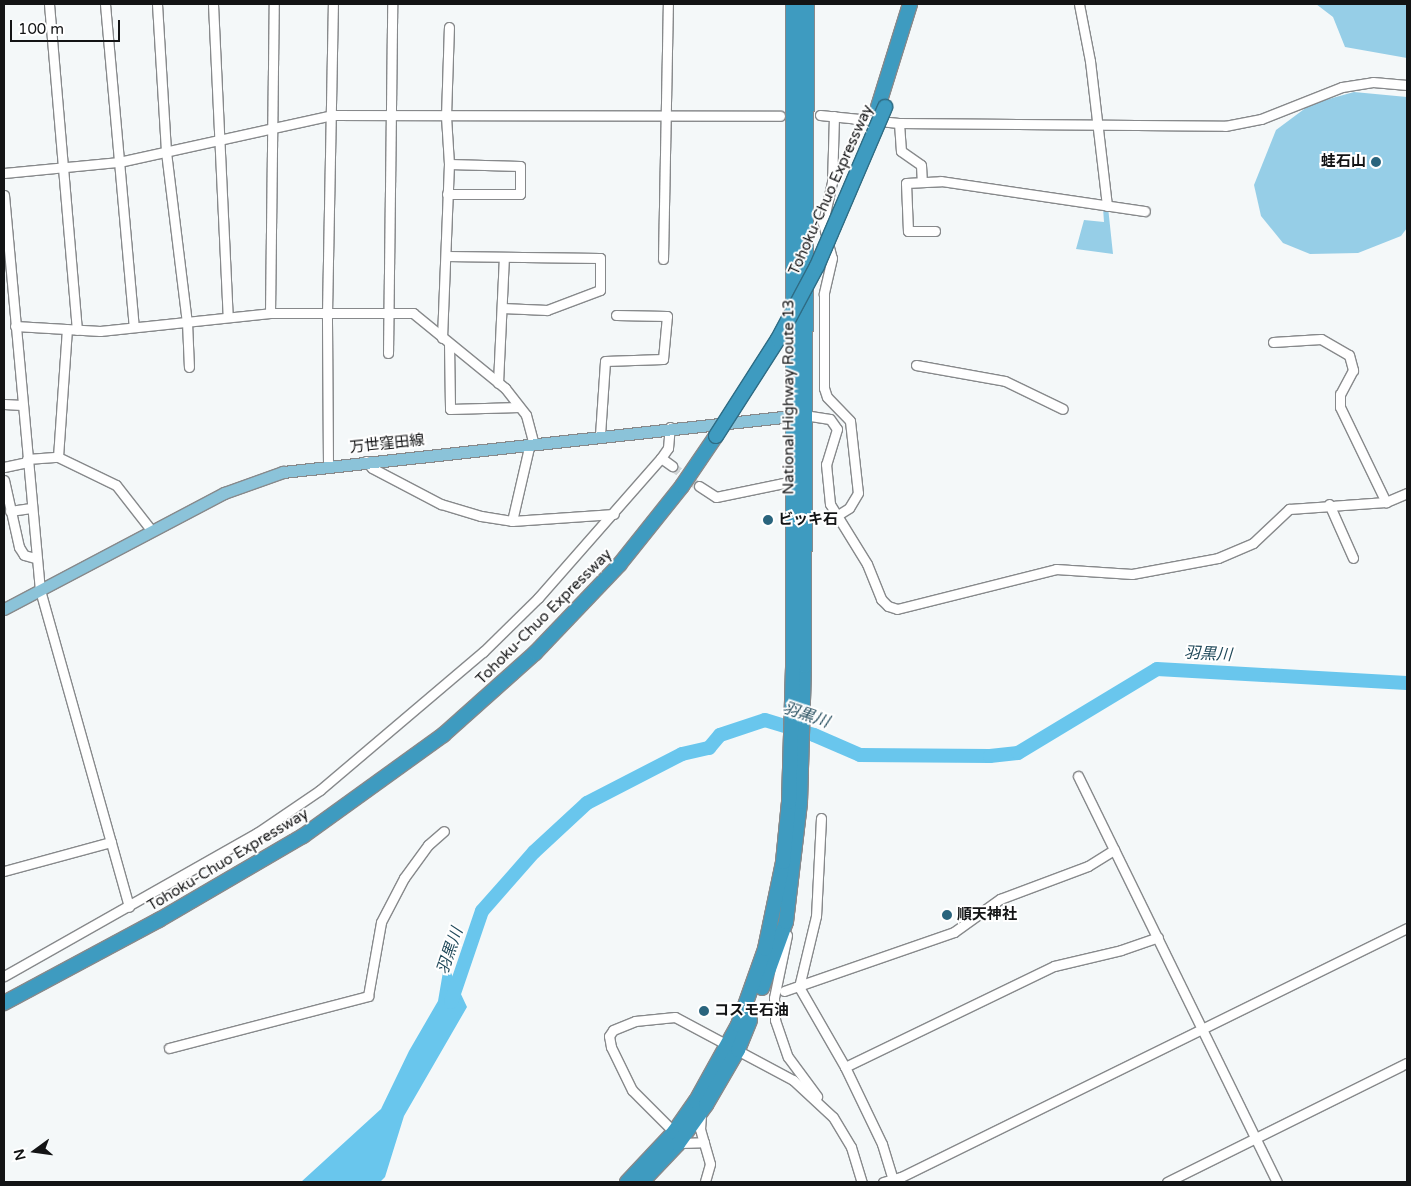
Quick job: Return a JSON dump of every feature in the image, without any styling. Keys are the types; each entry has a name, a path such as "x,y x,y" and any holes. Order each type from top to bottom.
{"highway":[{"name":"National Highway Route 13","path":"733,1048 776,952 789,907 799,665 799,415 793,4"},
{"name":"National Highway Route 13","path":"799,665 794,481 799,415 807,4"},
{"name":"Tohoku-Chuo Expressway","path":"881,107 910,4"},
{"name":"Tohoku-Chuo Expressway","path":"4,1003 184,906 303,836 443,735 535,653 613,572 682,486 713,434 778,339 817,266 881,107 917,4"},
{"name":"Tohoku-Chuo Expressway","path":"4,995 249,859 352,793 409,750 483,690 572,603 644,521 713,434"},
{"name":"National Highway Route 13","path":"733,1048 759,970 772,921 794,802"},
{"path":"627,1182 676,1138 701,1112 733,1048"},
{"path":"642,1182 676,1138 718,1066 733,1048"}],"main road":[{"name":"万世窪田線","path":"4,608 224,492 283,472 328,465 670,427 799,415"}],"street":[{"path":"49,4 77,330"},
{"path":"105,4 134,327"},
{"path":"157,4 166,152 187,322 189,367"},
{"path":"213,4 228,317"},
{"path":"270,312 274,4"},
{"path":"328,465 327,313 333,4"},
{"path":"388,353 392,4"},
{"path":"663,259 668,4"},
{"path":"1079,4 1107,206"},
{"path":"449,27 446,116 449,164 446,340 450,409 519,407"},
{"path":"820,114 899,124 1235,125 1261,119 1342,87 1373,82 1407,85"},
{"path":"4,173 120,162 219,142 332,115 780,116"},
{"path":"834,116 832,182 823,223 832,258 824,294 823,381 827,397 850,421 858,493 849,508 836,516"},
{"path":"899,124 901,151 920,165 922,182"},
{"path":"447,194 520,194 520,166 449,164"},
{"path":"935,231 908,231 906,183 941,181 1145,211"},
{"path":"4,195 35,558 40,590 128,907"},
{"path":"446,256 600,258 600,290 547,310 502,308"},
{"path":"498,383 504,258"},
{"path":"15,326 77,330 134,327 270,312 413,313 498,383 526,415 532,443 512,521"},
{"path":"600,435 605,361 664,359 667,316 616,315"},
{"path":"58,457 67,329"},
{"path":"1273,342 1322,339 1349,356 1353,370 1340,394 1340,407 1386,502"},
{"path":"916,365 1005,381 1063,409"},
{"path":"4,404 22,405"},
{"path":"799,415 830,419 837,429 826,479 836,516 866,564 881,599 888,606 897,609 1056,569 1132,574 1224,556 1253,543 1289,509 1329,504 1386,502 1407,493"},
{"path":"4,976 257,833 320,790 509,628 614,514 661,458 668,448 670,427"},
{"path":"4,467 27,460 58,457 116,486 152,531"},
{"path":"661,458 672,466"},
{"path":"366,461 372,468 441,504 512,521 614,514"},
{"path":"4,480 20,547 24,554 35,558"},
{"path":"699,486 716,497 794,481"},
{"path":"1329,504 1353,558"},
{"path":"10,511 31,508"},
{"path":"1078,776 1277,1182"},
{"path":"821,818 816,916 799,987 845,1067 882,1144 888,1181 1407,928"},
{"path":"169,1048 368,996 381,922 404,878 428,845 444,831"},
{"path":"4,871 111,842"},
{"path":"784,991 954,932 1000,899 1088,866 1114,850"},
{"path":"789,907 788,928 774,998 775,1020 788,1057 824,1105 851,1147 862,1182"},
{"path":"845,1067 1054,966 1121,950 1158,937"},
{"path":"704,1142 676,1138 632,1090 611,1048 609,1036 613,1030 635,1021 666,1016 733,1048 793,1080 824,1105"},
{"path":"1167,1182 1407,1064"},
{"path":"701,1112 704,1142 710,1164 705,1182"}],"shaded area":[{"path":"1316,4 1407,4 1407,58 1345,47 1333,17"},
{"path":"1354,92 1407,97 1407,228 1401,236 1358,253 1310,254 1283,243 1261,216 1254,185 1276,130 1311,104"},
{"path":"1108,207 1113,254 1076,249 1084,220 1104,222 1103,208"},
{"path":"445,960 467,1007 404,1116 385,1177 380,1182 301,1182 381,1109 409,1051 438,1001"}],"waterway":[{"name":"羽黒川","path":"451,1002 482,911 534,852 587,803 682,754 709,748 720,735 765,720 814,735 860,755 990,756 1018,753 1157,669 1407,683"}],"tunnel":[{"path":"672,466 699,486"}],"place":[{"name":"蛙石山","path":"1376,162"},
{"name":"ビッキ石","path":"768,520"},
{"name":"順天神社","path":"947,915"},
{"name":"コスモ石油","path":"704,1011"}]}
